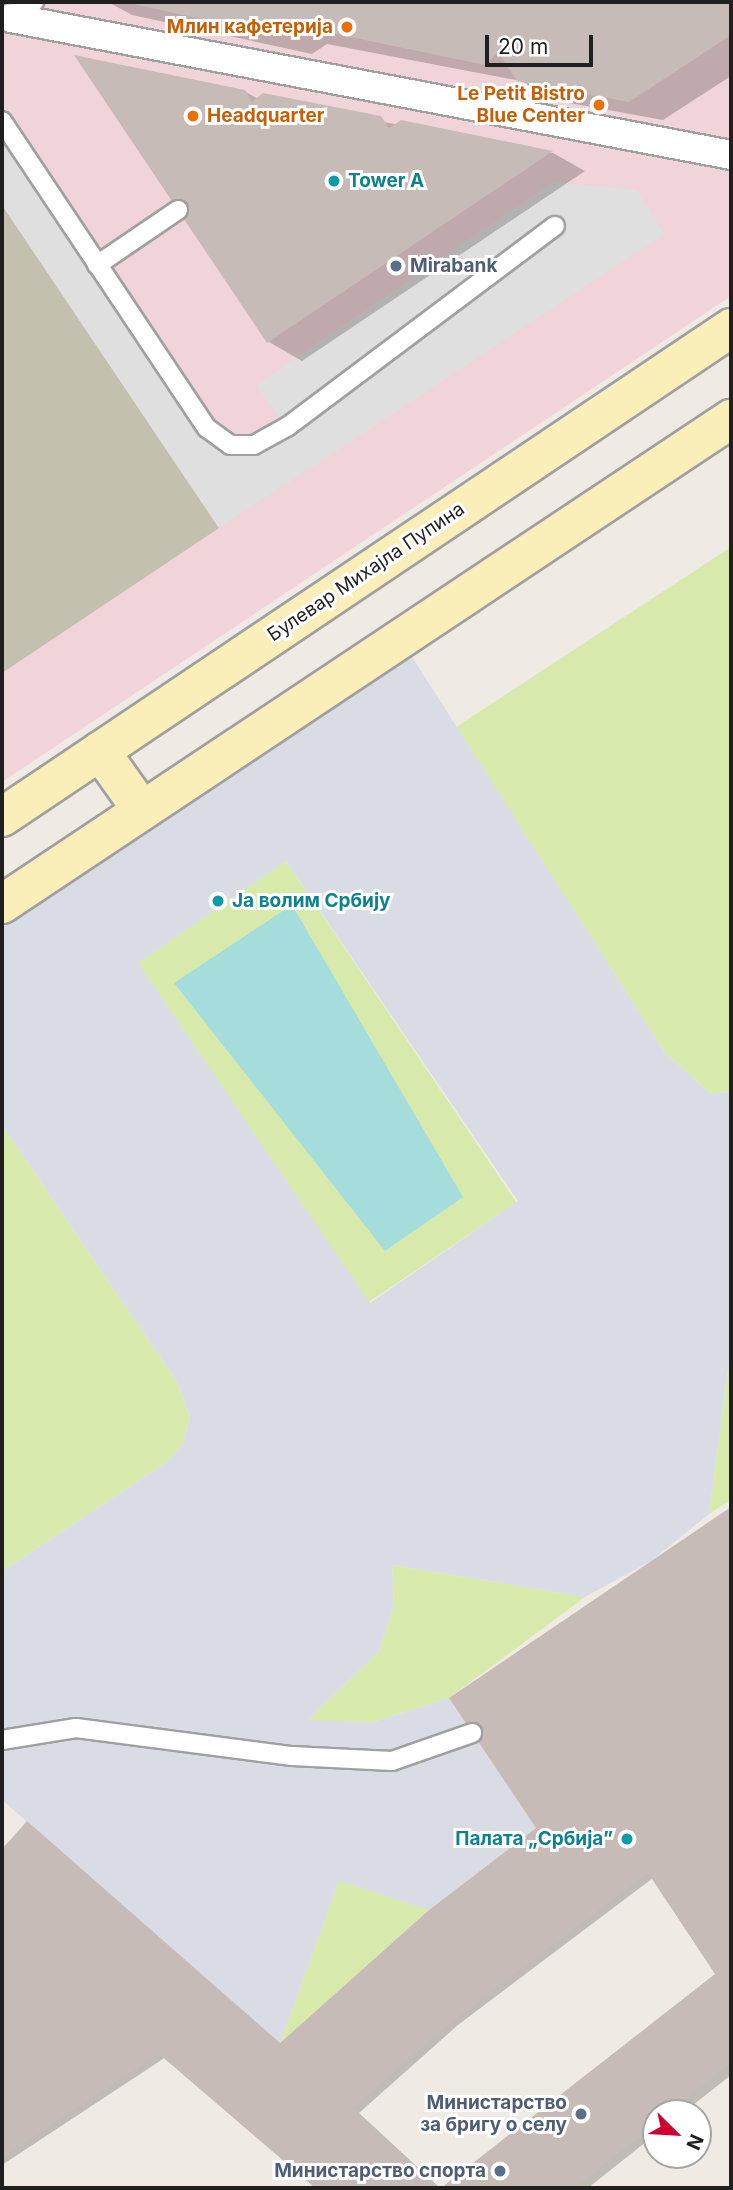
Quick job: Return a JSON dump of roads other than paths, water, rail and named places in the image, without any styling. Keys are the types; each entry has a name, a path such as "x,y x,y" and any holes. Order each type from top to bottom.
{"main road":[{"name":"Булевар Михајла Пупина","path":"2,817 731,328"},
{"path":"2,904 731,419"},
{"path":"100,751 142,810"}],"street":[{"path":"6,22 731,155"}],"lane":[{"path":"6,22 34,2"},
{"path":"2,121 207,428 230,445 254,445 555,226"},
{"path":"97,265 178,210"},
{"path":"2,1740 76,1728 292,1756 392,1761 472,1734"}],"water":[{"path":"292,905 463,1197 385,1251 174,983"}],"place":[{"name":"Млин кафетерија","path":"347,27"},
{"name":"Le Petit Bistro Blue Center","path":"599,105"},
{"name":"Headquarter","path":"193,116"},
{"name":"Tower A","path":"334,181"},
{"name":"Mirabank","path":"396,266"},
{"name":"Ја волим Србију","path":"218,901"},
{"name":"Палата „Србија”","path":"627,1839"},
{"name":"Министарство за бригу о селу","path":"581,2114"},
{"name":"Министарство спорта","path":"500,2171"}]}
